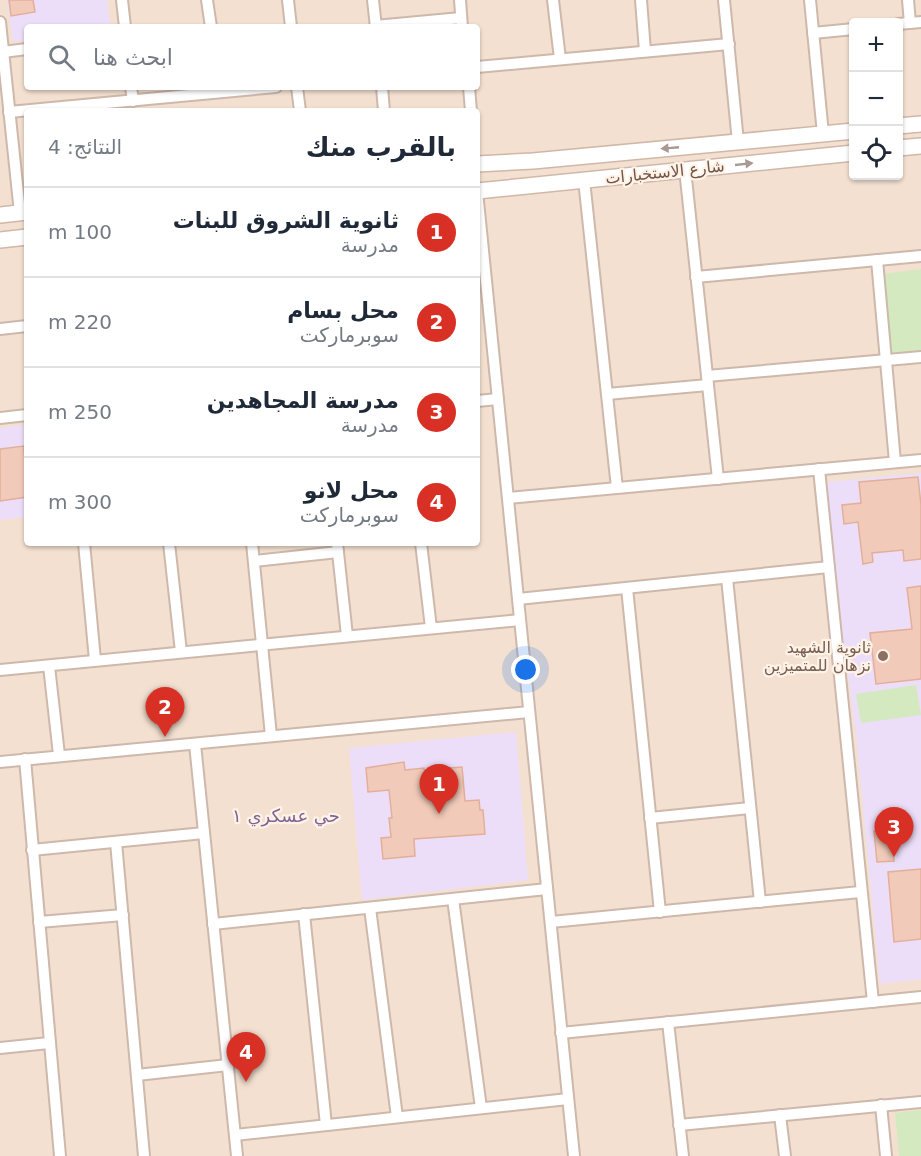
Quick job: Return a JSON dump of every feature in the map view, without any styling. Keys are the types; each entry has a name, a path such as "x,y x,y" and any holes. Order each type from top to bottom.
{"main road":[{"path":"903,126 921,124"},
{"name":"شارع الاستخبارات","path":"480,164 533,161 849,131"},
{"path":"903,148 921,146"},
{"name":"شارع الاستخبارات","path":"480,191 849,154"},
{"path":"533,161 536,184"},
{"path":"0,215 23,212"},
{"path":"0,240 24,237"}],"street":[{"path":"122,0 125,24"},
{"path":"207,0 211,24"},
{"path":"288,0 291,24"},
{"path":"373,0 376,24"},
{"path":"433,24 462,23 460,0"},
{"path":"553,0 560,59"},
{"path":"641,0 645,51"},
{"path":"724,0 738,142"},
{"path":"810,0 823,134"},
{"path":"908,0 916,23"},
{"path":"0,22 2,58 23,212"},
{"path":"813,33 849,29"},
{"path":"480,67 729,44"},
{"path":"2,58 24,50"},
{"path":"131,90 133,101"},
{"path":"95,108 116,107 133,101 219,90"},
{"path":"297,90 300,108"},
{"path":"382,90 384,108"},
{"path":"469,90 471,108"},
{"path":"9,112 24,111"},
{"path":"685,170 718,478"},
{"path":"584,180 617,488"},
{"path":"480,221 573,1156"},
{"path":"696,277 921,256"},
{"path":"877,260 895,462"},
{"path":"0,328 24,326"},
{"path":"607,394 921,357"},
{"path":"480,401 498,399"},
{"path":"0,418 24,416"},
{"path":"508,498 921,460"},
{"path":"819,469 873,1002"},
{"path":"84,546 95,660"},
{"path":"169,546 180,652"},
{"path":"252,546 271,736"},
{"path":"421,546 431,628"},
{"path":"254,561 337,547 347,636"},
{"path":"518,599 829,567"},
{"path":"727,578 760,902"},
{"path":"627,588 660,912"},
{"path":"0,670 520,620"},
{"path":"49,666 59,755"},
{"path":"0,762 529,712"},
{"path":"195,744 237,1156"},
{"path":"25,759 60,1156"},
{"path":"650,818 750,808"},
{"path":"32,850 204,833"},
{"path":"116,842 144,1156"},
{"path":"213,924 548,889"},
{"path":"551,922 861,892"},
{"path":"453,899 481,1108"},
{"path":"370,908 397,1118"},
{"path":"304,914 326,1125"},
{"path":"39,922 123,915"},
{"path":"561,1033 921,997"},
{"path":"668,1022 683,1156"},
{"path":"0,1048 49,1043"},
{"path":"137,1075 228,1065"},
{"path":"235,1135 568,1099"},
{"path":"679,1125 921,1101"},
{"path":"881,1105 886,1156"},
{"path":"780,1115 785,1156"}],"shaded area":[{"name":"حي عسكري ١","path":"0,0 921,0 921,1156 0,1156"},
{"path":"7,0 107,0 111,24 24,24 24,40 13,42"},
{"path":"24,425 24,517 0,520 0,428"},
{"path":"921,473 921,979 880,984 856,734 836,585 827,482"},
{"path":"516,732 528,880 362,900 349,748"}],"green space":[{"path":"921,269 921,355 891,358 883,274"},
{"path":"916,685 921,715 861,723 856,694"},
{"path":"921,1110 921,1156 899,1156 895,1113"}],"building":[{"path":"9,0 33,0 35,12 11,16"},
{"path":"24,446 24,497 0,501 0,449"},
{"path":"918,477 921,505 921,559 904,561 903,550 872,553 873,562 863,564 858,522 844,524 842,505 861,503 859,482"},
{"path":"921,586 921,679 876,684 870,633 912,629 907,588"},
{"path":"404,762 405,770 462,767 465,801 479,800 480,810 483,810 485,834 414,839 415,856 383,859 381,838 391,837 389,818 392,818 389,790 368,792 366,768"},
{"path":"890,829 894,861 877,862 874,831"},
{"path":"921,869 921,939 894,942 888,872"}],"place":[{"name":"ثانوية الشهيد نزهان للمتميزين","path":"883,656"},
{"name":"محل بسام","path":"165,737"},
{"name":"ثانوية الشروق للبنات","path":"439,814"},
{"name":"مدرسة المجاهدين","path":"894,857"},
{"name":"محل لانو","path":"246,1082"}],"district":[{"name":"حي عسكري ١","path":"286,815"}]}
